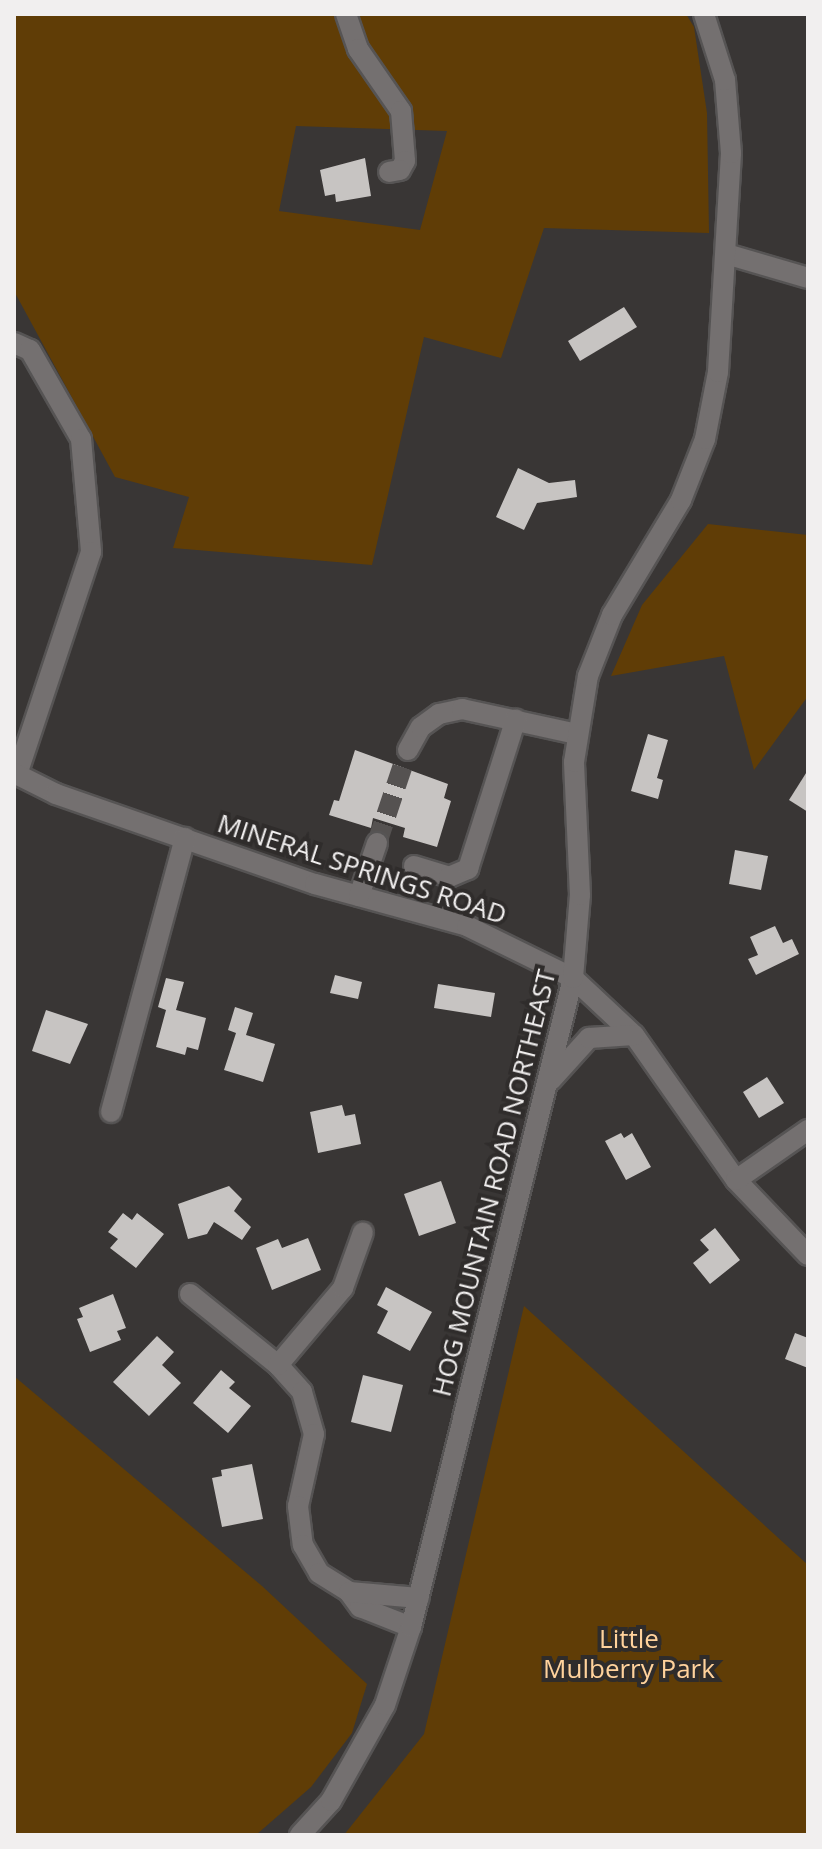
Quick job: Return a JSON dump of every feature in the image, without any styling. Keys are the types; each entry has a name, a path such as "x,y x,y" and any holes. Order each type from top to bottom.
{"street":[{"path":"346,14 358,49 401,111 405,161 400,170 389,172"},
{"name":"HOG MOUNTAIN ROAD NORTHEAST","path":"300,1835 331,1801 385,1705 411,1627 573,978 580,895 574,818 577,734 588,676 612,615 681,500 705,439 718,372 731,153 725,80 704,14"},
{"path":"726,254 808,278"},
{"path":"14,343 30,350 81,439 91,552 15,774"},
{"path":"408,750 421,727 439,714 462,709 577,734"},
{"path":"414,866 449,877 468,869 516,719"},
{"name":"MINERAL SPRINGS ROAD","path":"15,774 185,838 359,896 467,926 573,978 634,1035 736,1180 808,1255"},
{"path":"111,1112 185,838"},
{"path":"359,896 377,843"},
{"path":"549,1083 589,1038 634,1035"},
{"path":"736,1180 808,1130"},
{"path":"278,1365 343,1288 363,1232"},
{"path":"190,1294 278,1365 302,1392 314,1434 298,1506 303,1545 319,1573 349,1592 360,1607 411,1627"},
{"path":"349,1592 419,1598"}],"green space":[{"path":"14,14 686,14 694,27 707,113 709,233 544,228 501,358 424,337 372,565 173,548 189,497 115,477 14,291","holes":["296,126 447,131 420,230 279,211"]},
{"path":"708,524 808,535 808,696 754,770 724,656 611,676 642,605"},
{"name":"Little Mulberry Park","path":"524,1306 808,1565 808,1835 344,1835 424,1734"},
{"path":"14,1376 262,1586 367,1684 352,1733 311,1787 256,1835 14,1835"}],"building":[{"path":"365,158 371,196 336,202 335,194 325,196 320,170"},
{"path":"624,307 637,327 580,361 568,341"},
{"path":"518,468 549,483 575,480 577,497 537,503 524,530 496,517"},
{"path":"648,734 668,740 657,778 663,780 658,799 631,791"},
{"path":"355,750 448,784 444,798 451,801 437,847 403,837 405,828 373,818 371,828 329,815 334,800 339,801"},
{"path":"808,770 808,812 789,800"},
{"path":"735,850 768,856 761,890 729,884"},
{"path":"775,926 783,943 792,939 799,954 756,975 748,959 758,955 750,937"},
{"path":"335,975 362,982 358,999 330,993"},
{"path":"166,978 184,982 176,1010 206,1018 198,1050 187,1047 185,1055 156,1047 166,1010 158,1007"},
{"path":"438,984 495,993 491,1017 434,1008"},
{"path":"235,1007 253,1013 246,1035 275,1044 263,1082 224,1070 236,1033 228,1030"},
{"path":"46,1010 88,1024 70,1064 32,1051"},
{"path":"767,1077 784,1103 759,1118 743,1092"},
{"path":"342,1105 345,1116 355,1114 361,1144 318,1153 310,1112"},
{"path":"621,1133 624,1138 632,1133 651,1167 626,1180 605,1141"},
{"path":"441,1181 456,1223 419,1236 404,1194"},
{"path":"229,1186 242,1199 234,1211 251,1227 242,1240 214,1222 207,1234 188,1239 178,1204"},
{"path":"123,1213 132,1220 137,1213 164,1234 136,1268 110,1248 118,1239 108,1232"},
{"path":"715,1228 740,1260 710,1284 693,1263 709,1250 700,1240"},
{"path":"308,1238 321,1270 272,1290 256,1248 278,1239 282,1248"},
{"path":"386,1287 432,1312 410,1351 377,1333 388,1311 377,1305"},
{"path":"113,1294 126,1328 117,1331 121,1340 90,1352 77,1319 83,1317 79,1308"},
{"path":"795,1333 808,1338 808,1368 785,1359"},
{"path":"157,1336 174,1352 162,1365 181,1383 149,1416 113,1382"},
{"path":"221,1370 235,1382 229,1388 251,1406 228,1433 193,1403"},
{"path":"363,1375 403,1385 391,1432 351,1422"},
{"path":"252,1464 263,1519 222,1527 212,1478 222,1476 221,1470"}],"tunnel":[{"path":"377,843 408,750"}]}
